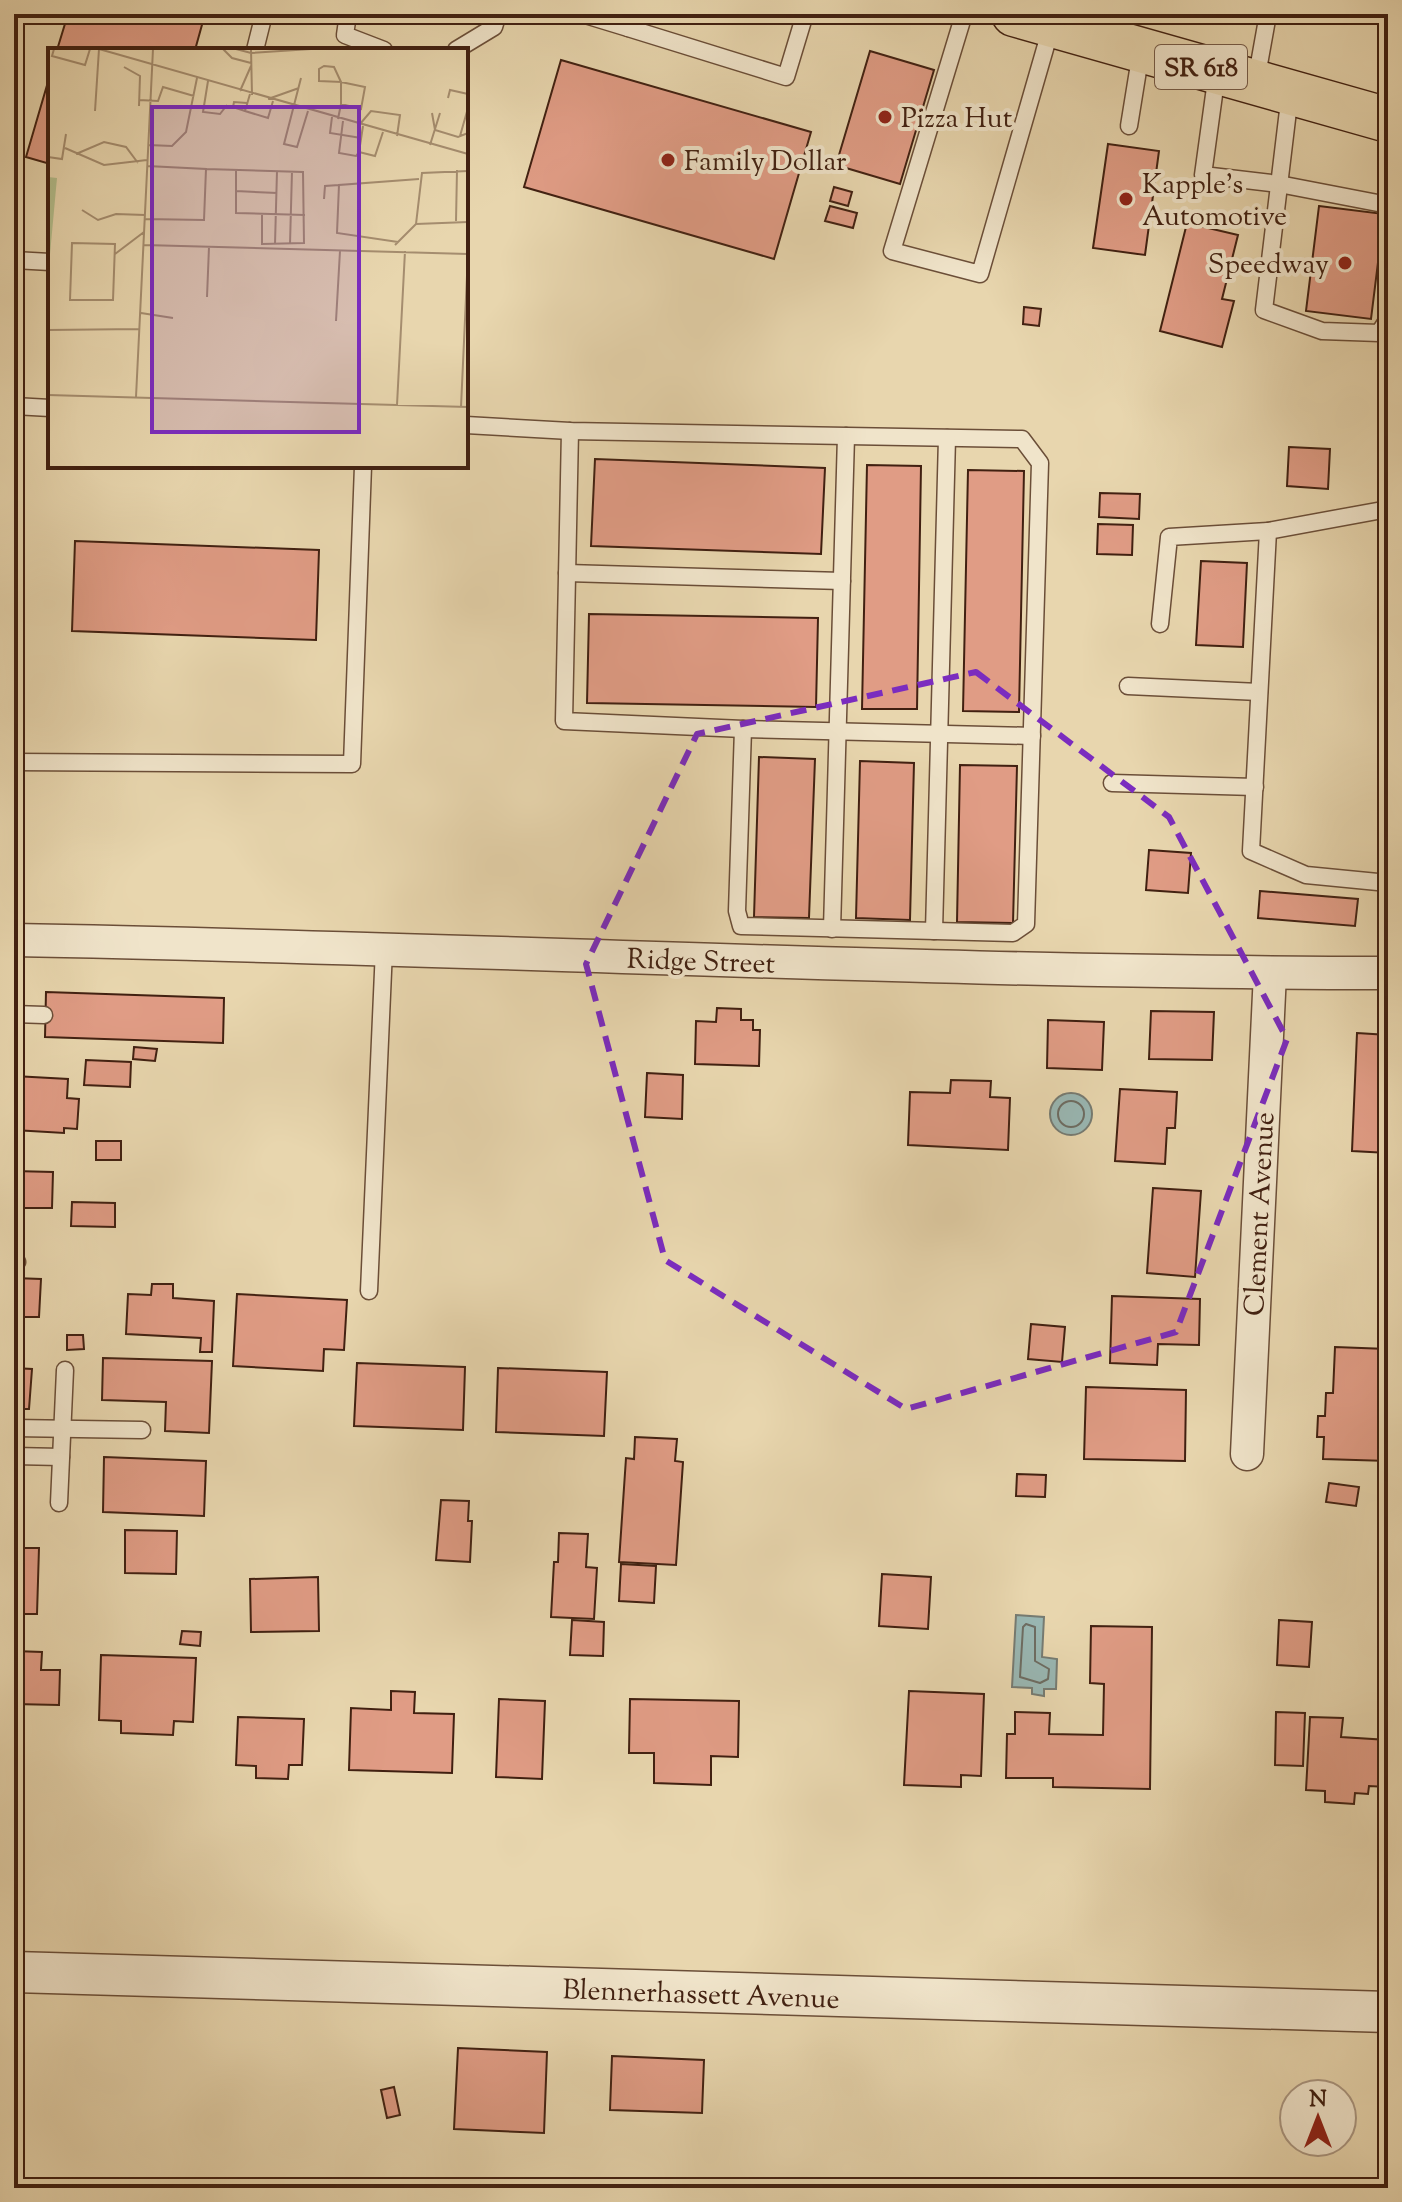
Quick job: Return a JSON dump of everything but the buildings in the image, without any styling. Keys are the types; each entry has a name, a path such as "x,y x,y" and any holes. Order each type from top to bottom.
{"main road":[{"name":"SR 618","path":"1033,20 1388,120"}],"street":[{"name":"Ridge Street","path":"14,940 384,949 659,960 1388,973"},
{"name":"Clement Avenue","path":"1247,1454 1270,973"},
{"name":"Blennerhassett Avenue","path":"14,1972 1388,2012"}],"lane":[{"path":"256,48 264,14"},
{"path":"348,14 345,35 379,48"},
{"path":"459,48 494,27 498,14"},
{"path":"582,14 630,21 786,77 805,14"},
{"path":"964,14 892,251 980,274 1033,20"},
{"path":"1268,14 1254,82 1203,175 1279,184 1388,205"},
{"path":"1129,126 1141,50"},
{"path":"1254,82 1279,184 1264,310 1322,331 1379,333 1388,319"},
{"path":"14,260 48,262"},
{"path":"14,406 48,408"},
{"path":"468,425 570,431 1022,439 1040,463 1026,924 1013,933 741,926 737,911 743,729"},
{"path":"570,431 564,721 1032,736"},
{"path":"832,929 846,436"},
{"path":"934,931 947,438"},
{"path":"14,762 352,764 363,468"},
{"path":"1160,624 1169,537 1268,531 1388,509"},
{"path":"1268,531 1251,851 1306,875 1388,883"},
{"path":"567,573 842,581"},
{"path":"1128,686 1259,692"},
{"path":"1112,783 1255,787"},
{"path":"369,1291 384,949"},
{"path":"14,1014 44,1015"},
{"path":"59,1503 65,1370"},
{"path":"14,1428 142,1430"},
{"path":"14,1456 61,1457"}],"highlighted area":[{"path":"976,672 1169,817 1287,1039 1176,1332 906,1409 665,1260 586,964 697,734"}],"water":[{"path":"1071,1093 1086,1099 1092,1114 1086,1129 1071,1135 1056,1129 1050,1114 1056,1099"},
{"path":"1016,1615 1044,1617 1042,1657 1057,1659 1056,1689 1044,1689 1044,1696 1032,1694 1032,1688 1012,1687"}],"place":[{"name":"Pizza Hut","path":"885,117"},
{"name":"Family Dollar","path":"668,160"},
{"name":"Kapple's Automotive","path":"1126,199"},
{"name":"Speedway","path":"1345,263"}]}
